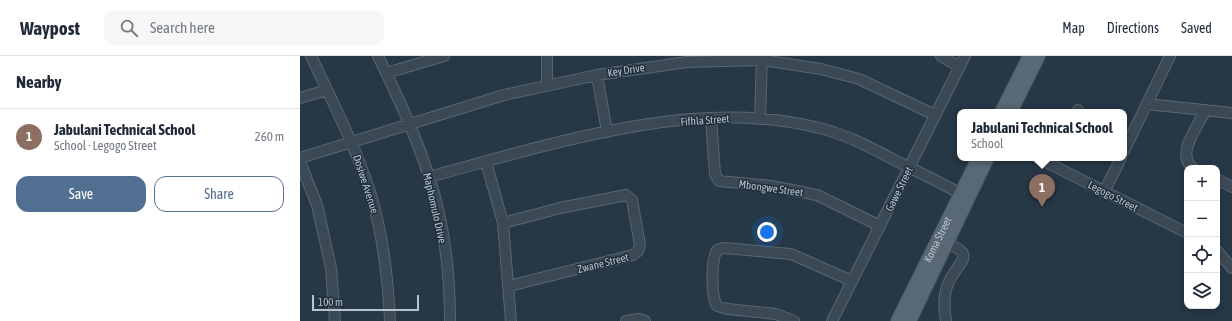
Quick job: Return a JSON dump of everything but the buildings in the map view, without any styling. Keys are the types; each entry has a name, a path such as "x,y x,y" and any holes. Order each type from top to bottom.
{"main road":[{"path":"1002,109 1029,56"},
{"path":"1012,109 1039,56"},
{"name":"Koma Street","path":"965,197 977,161"},
{"name":"Koma Street","path":"910,321 943,243 965,197 986,161"},
{"name":"Koma Street","path":"897,321 943,243"}],"street":[{"name":"Dosiwe Avenue","path":"311,56 352,142 370,192 379,225 388,273 390,321"},
{"name":"Maphomulo Drive","path":"378,56 409,124 429,177 447,264 450,321"},
{"path":"386,73 444,56"},
{"path":"547,56 547,84"},
{"path":"941,56 960,67"},
{"name":"Gawe Street","path":"832,321 965,56"},
{"path":"1127,145 1170,56"},
{"path":"760,119 762,58"},
{"name":"Key Drive","path":"300,158 504,95 547,84 687,62 762,58 821,69 854,78 935,115"},
{"path":"597,75 607,132"},
{"path":"300,98 327,90"},
{"path":"1147,104 1232,113"},
{"path":"1191,165 1187,160 1186,148 1206,110"},
{"name":"Fifhla Street","path":"429,177 533,148 607,132 645,125 729,117 779,120 815,127 845,136 965,197"},
{"name":"Mbongwe Street","path":"711,118 715,174 719,180 771,186 817,195 880,226"},
{"path":"1104,192 1119,161"},
{"path":"300,162 317,205 331,268 335,321"},
{"path":"486,162 503,223 511,321"},
{"name":"Legogo Street","path":"1054,162 1104,192 1184,232"},
{"path":"1220,181 1232,187"},
{"name":"Zwane Street","path":"503,223 560,208 628,195 632,200 640,245 636,254 509,286"},
{"path":"943,243 961,250 963,258 958,270 949,280 946,291 944,300 946,321"},
{"path":"794,321 776,314 726,309 717,306 713,296 714,256 717,250 724,248 785,253 800,257 852,281"},
{"path":"1220,254 1232,268"},
{"path":"626,321 639,319 645,321"}],"place":[{"name":"Jabulani Technical School","path":"1042,207"}]}
